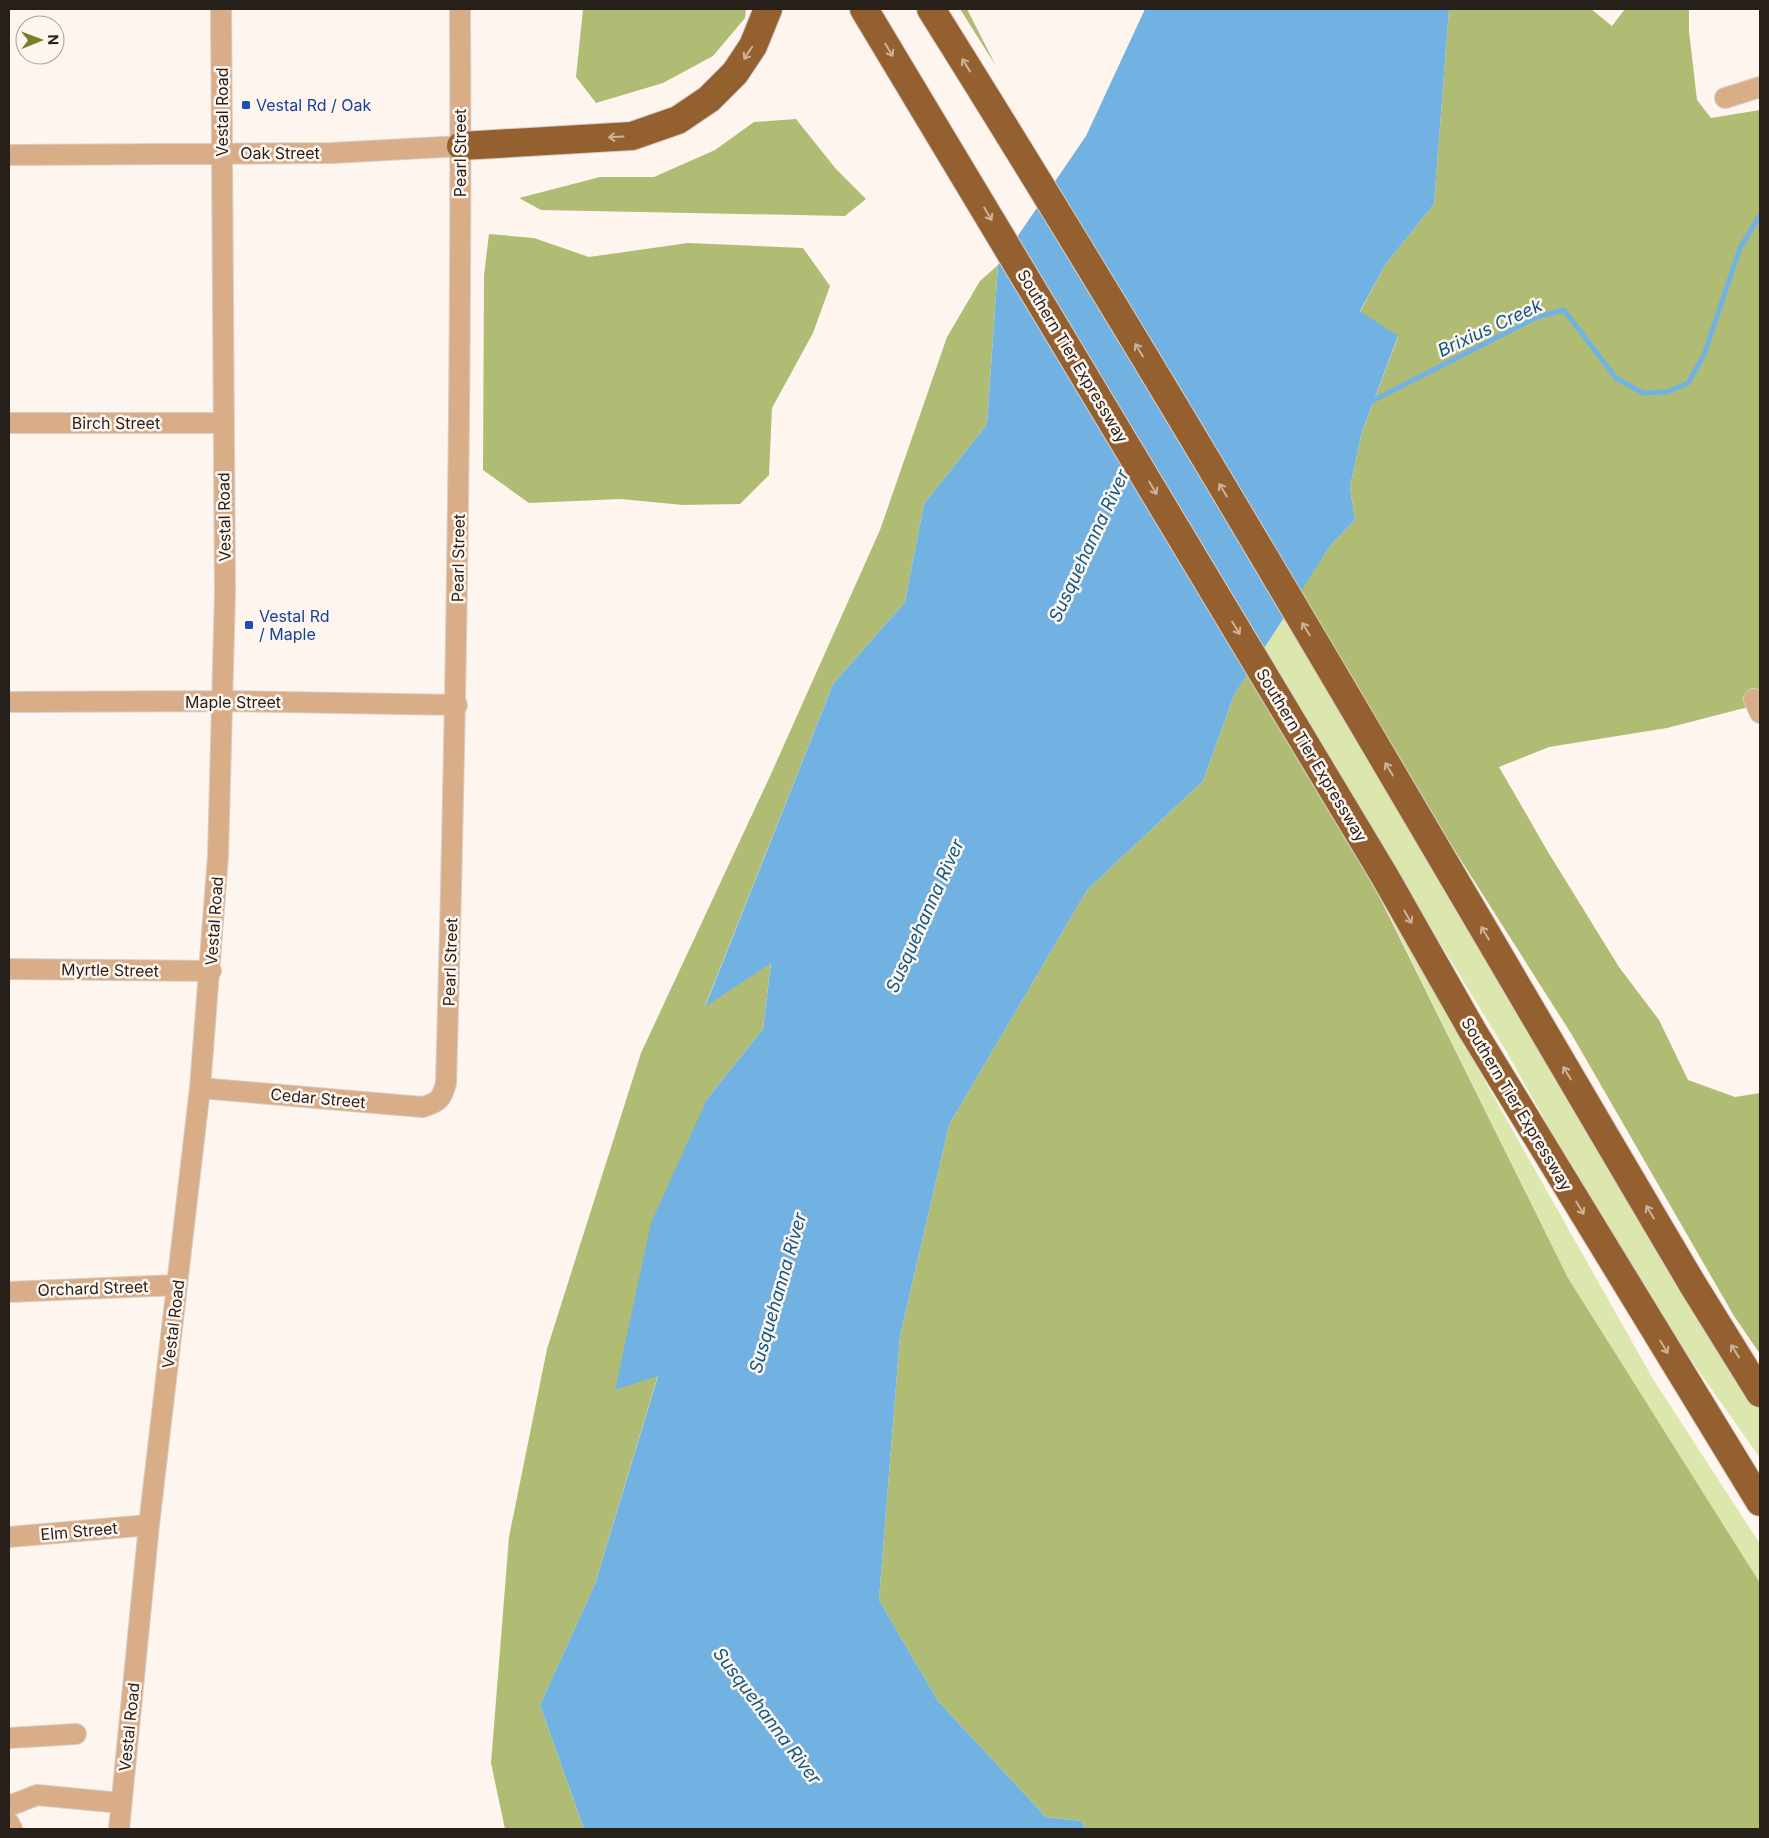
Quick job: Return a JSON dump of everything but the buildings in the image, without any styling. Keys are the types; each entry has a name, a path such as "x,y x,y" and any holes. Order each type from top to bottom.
{"highway":[{"path":"461,146 632,136 678,120 709,99 735,72 753,46 768,9"},
{"name":"Southern Tier Expressway","path":"864,9 1384,875 1472,1030 1760,1502"},
{"path":"931,9 992,106 1414,811 1693,1285 1760,1393"}],"street":[{"name":"Vestal Road","path":"119,1829 149,1526 200,1088 211,971 218,856 224,701 221,9"},
{"name":"Pearl Street","path":"436,1104 442,1098 446,1083 457,705 461,146 460,9"},
{"path":"1725,98 1760,87"},
{"name":"Oak Street","path":"9,155 332,153 461,146"},
{"name":"Birch Street","path":"9,423 223,423"},
{"name":"Maple Street","path":"9,702 224,701 457,705"},
{"name":"Myrtle Street","path":"9,969 211,971"},
{"name":"Cedar Street","path":"200,1088 422,1107 436,1104"},
{"name":"Orchard Street","path":"9,1292 177,1285"},
{"name":"Elm Street","path":"9,1538 149,1526"},
{"path":"9,1738 76,1734"},
{"path":"9,1806 37,1795 121,1803"},
{"path":"9,1823 12,1829"}],"green space":[{"path":"583,9 746,9 745,18 713,56 663,83 596,103 576,77"},
{"path":"960,9 967,9 996,66"},
{"path":"1449,9 1591,9 1612,26 1625,9 1689,9 1689,31 1697,100 1711,118 1760,110 1760,704 1667,728 1549,747 1499,767 1548,852 1619,967 1659,1020 1688,1080 1735,1097 1760,1093 1760,1354 1734,1316 1572,1035 1295,599 1330,546 1355,520 1350,487 1362,432 1398,337 1360,312 1385,265 1434,204"},
{"path":"796,119 836,169 866,199 845,216 541,210 519,198 600,177 654,177 715,150 754,122"},
{"path":"489,234 534,238 589,257 688,243 803,248 830,286 813,333 772,408 769,475 740,504 683,505 621,499 529,503 483,470 484,275"},
{"path":"998,265 987,424 924,504 905,602 833,684 705,1006 771,962 763,1029 707,1099 615,1390 658,1375 595,1584 540,1705 584,1829 505,1829 491,1763 509,1537 547,1349 641,1053 771,774 880,530 947,337 980,281"},
{"path":"1287,612 1711,1332 1760,1408 1760,1458 1634,1279 1506,1051 1262,651"},
{"path":"1250,669 1375,888 1568,1278 1760,1583 1760,1829 1086,1829 1081,1821 1046,1817 938,1701 879,1600 900,1336 949,1125 1087,890 1203,781 1234,695"},
{"path":"1376,888 1653,1379 1760,1544 1760,1583 1568,1278"}],"water":[{"name":"Susquehanna River","path":"1145,9 1449,9 1434,204 1385,265 1360,311 1398,336 1362,432 1350,487 1355,520 1330,546 1234,695 1203,781 1087,890 949,1125 900,1336 879,1600 938,1701 1046,1817 1081,1821 1086,1829 584,1829 540,1705 595,1584 658,1376 615,1390 651,1223 707,1099 763,1029 771,963 705,1007 833,684 905,602 924,504 987,424 998,265 1086,136"}],"waterway":[{"name":"Brixius Creek","path":"1370,402 1537,317 1564,310 1616,378 1643,393 1667,392 1688,383 1704,355 1740,248 1760,215"}],"place":[{"name":"Vestal Rd / Oak","path":"246,105"},
{"name":"Vestal Rd / Maple","path":"249,625"}]}
